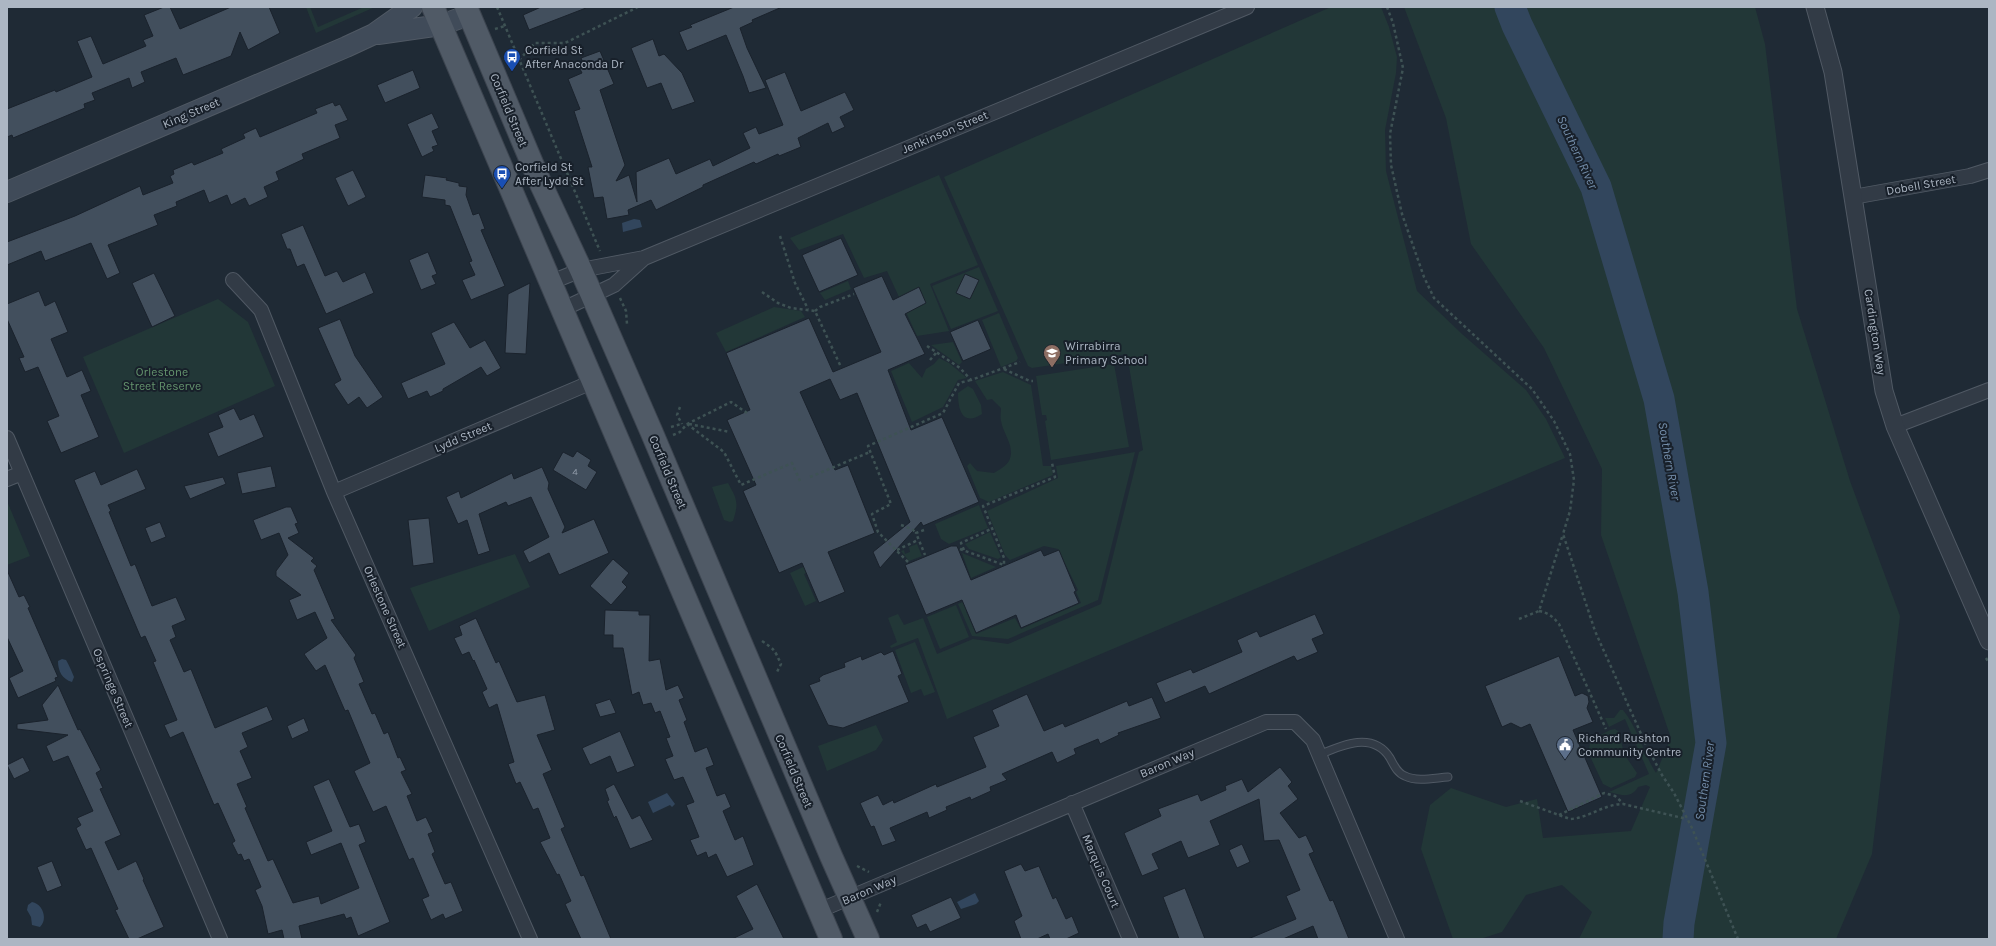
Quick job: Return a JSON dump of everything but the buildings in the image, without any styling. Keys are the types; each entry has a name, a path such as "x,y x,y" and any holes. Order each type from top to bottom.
{"main road":[{"name":"King Street","path":"374,34 412,7"},
{"name":"King Street","path":"7,192 374,34 437,16 467,11"},
{"name":"Corfield Street","path":"467,11 540,182 581,270 830,856 868,939"},
{"path":"437,16 549,283 831,939"}],"street":[{"name":"Jenkinson Street","path":"549,283 581,270 606,264 644,258 1247,7"},
{"name":"Cardington Way","path":"1815,7 1833,72 1884,391 1895,426 1987,631"},
{"name":"Dobell Street","path":"1853,196 1970,176 1989,170"},
{"name":"Jenkinson Street","path":"561,310 614,285 644,258"},
{"name":"Orlestone Street","path":"233,280 261,310 334,492 530,939"},
{"name":"Lydd Street","path":"334,492 592,382"},
{"path":"1895,426 1989,390"},
{"name":"Ospringe Street","path":"7,438 220,939"},
{"path":"7,479 22,473"},
{"name":"Baron Way","path":"818,911 1266,722 1295,722 1313,740 1397,939"},
{"name":"Marquis Court","path":"1072,803 1130,939"}],"lane":[{"path":"1318,754 1343,744 1362,741 1379,746 1389,756 1397,770 1405,776 1420,779 1448,777"}],"path":[{"path":"497,7 606,264"},
{"path":"520,60 535,43 565,43 638,7"},
{"path":"1387,7 1393,23 1403,68 1390,134 1391,165 1402,214 1424,277 1434,298 1532,389 1554,421 1570,454 1574,480 1570,511 1539,611"},
{"path":"780,236 795,283 808,309"},
{"path":"614,285 626,311 628,330"},
{"path":"762,292 778,303 791,308 808,309 815,312 840,367"},
{"path":"815,312 820,307 854,294"},
{"path":"927,346 960,368 971,380"},
{"path":"930,360 936,353"},
{"path":"908,562 897,550 894,550 878,532 872,514 891,504 868,446 943,413 959,383 1004,369 1020,362"},
{"path":"1004,369 1030,382 1034,381"},
{"path":"672,436 680,432 687,424 731,402 747,413"},
{"path":"680,407 677,415 681,424"},
{"path":"675,443 668,428 681,424 730,432"},
{"path":"687,424 724,452 741,485 792,463 800,481"},
{"path":"810,477 870,452"},
{"path":"960,548 1004,565 1004,558 983,506 1055,477 1052,463"},
{"path":"902,525 912,529 916,533 925,555"},
{"path":"964,550 961,542 991,529"},
{"path":"916,533 924,530"},
{"path":"1564,534 1598,638 1646,745 1692,828 1738,939"},
{"path":"897,550 918,540"},
{"path":"1519,619 1539,611 1546,612 1554,617 1560,624 1606,729"},
{"path":"759,634 762,641 774,648 777,654 781,664 775,673 778,680"},
{"path":"1559,816 1604,794 1615,796 1623,804"},
{"path":"1520,801 1570,819 1577,818 1613,804 1623,804 1687,819"},
{"path":"854,860 857,866 868,872 885,871 895,892 881,902 876,914"}],"green space":[{"path":"306,7 310,7 318,27 364,7 375,7 316,33"},
{"path":"1331,7 1381,7 1389,27 1397,57 1396,73 1385,130 1386,171 1417,291 1462,334 1526,390 1546,419 1565,458 947,719 918,638 891,648 890,646 897,642 888,618 898,614 904,625 923,618 937,654 973,639 1008,644 1101,604 1139,452 1143,450 1127,354 1032,368 1028,366 944,177"},
{"path":"1404,7 1755,7 1765,44 1797,309 1850,481 1900,616 1872,854 1836,939 1579,939 1592,912 1562,885 1526,895 1502,932 1480,939 1453,939 1421,849 1430,805 1451,788 1506,807 1537,799 1543,838 1631,831 1650,787 1646,785 1638,787 1629,795 1609,792 1649,774 1625,719 1609,727 1605,718 1614,718 1620,710 1623,710 1633,725 1647,757 1656,773 1671,738 1601,535 1602,469 1544,348 1471,244 1446,118"},
{"path":"939,175 978,265 930,284 949,331 917,336 887,271 864,278 843,234 799,250 790,238"},
{"path":"979,267 998,311 951,329 932,286"},
{"path":"848,281 851,289 825,300 820,293"},
{"name":"Orlestone Street Reserve","path":"218,299 248,322 275,386 124,453 83,357"},
{"path":"774,307 801,311 805,317 726,352 716,333"},
{"path":"999,313 1018,358 1016,361 1001,367 982,320"},
{"path":"953,342 962,362 959,365 931,345"},
{"path":"939,358 949,363 967,378 958,380 943,407 912,422 891,371 909,363 922,378 926,369 934,364"},
{"path":"1114,364 1129,447 1051,460 1045,421 1047,420 1046,415 1042,415 1036,376"},
{"path":"1003,372 1031,385 1043,466 1051,466 1053,475 989,502 980,498 967,466 970,463 977,471 994,473 1008,463 1011,456 1011,451 1002,426 1001,408 992,399 987,400 975,381"},
{"path":"968,386 973,389 981,405 982,414 970,418 962,414 958,399 958,393"},
{"path":"1135,452 1098,600 1008,639 972,636 958,604 978,595 982,604 966,611 976,634 1015,618 1021,629 1081,603 1076,592 1078,590 1058,549 1044,546 1010,560 1005,555 987,511 1058,478 1056,466"},
{"path":"728,483 736,501 736,510 733,521 730,522 724,520 712,487"},
{"path":"7,501 30,556 7,565"},
{"path":"979,505 988,528 949,544 941,539 935,524"},
{"path":"990,532 1001,557 998,559 969,549 965,544"},
{"path":"917,544 922,556 909,561 901,551 904,550 905,554 910,552 909,547"},
{"path":"962,553 996,567 971,578"},
{"path":"515,554 530,587 429,631 410,588"},
{"path":"812,563 815,569 804,574 816,601 805,606 790,573"},
{"path":"956,605 969,637 940,649 927,617"},
{"path":"915,642 935,692 924,696 921,689 911,693 895,650"},
{"path":"876,725 883,740 876,750 827,771 818,746"},
{"path":"1615,729 1619,732 1624,754 1637,773 1635,777 1611,788 1603,784 1588,752 1591,740"}],"water":[{"path":"634,219 640,220 642,227 623,232 622,223"},
{"path":"62,659 66,660 74,677 72,682 63,677 60,671 58,661"},
{"path":"667,793 675,804 672,807 670,805 653,813 648,802"},
{"path":"975,893 979,901 976,904 961,909 957,902"},
{"path":"32,902 36,903 43,912 44,920 40,927 32,925 31,917 27,910 28,905"}],"waterway":[{"name":"Southern River","path":"1510,7 1517,25 1596,187 1659,399 1693,592 1711,743 1679,923 1678,939"}],"place":[{"name":"Corfield St After Anaconda Dr","path":"512,72"},
{"name":"Corfield St After Lydd St","path":"502,189"},
{"name":"Wirrabirra Primary School","path":"1052,368"},
{"name":"Richard Rushton Community Centre","path":"1565,760"}]}
